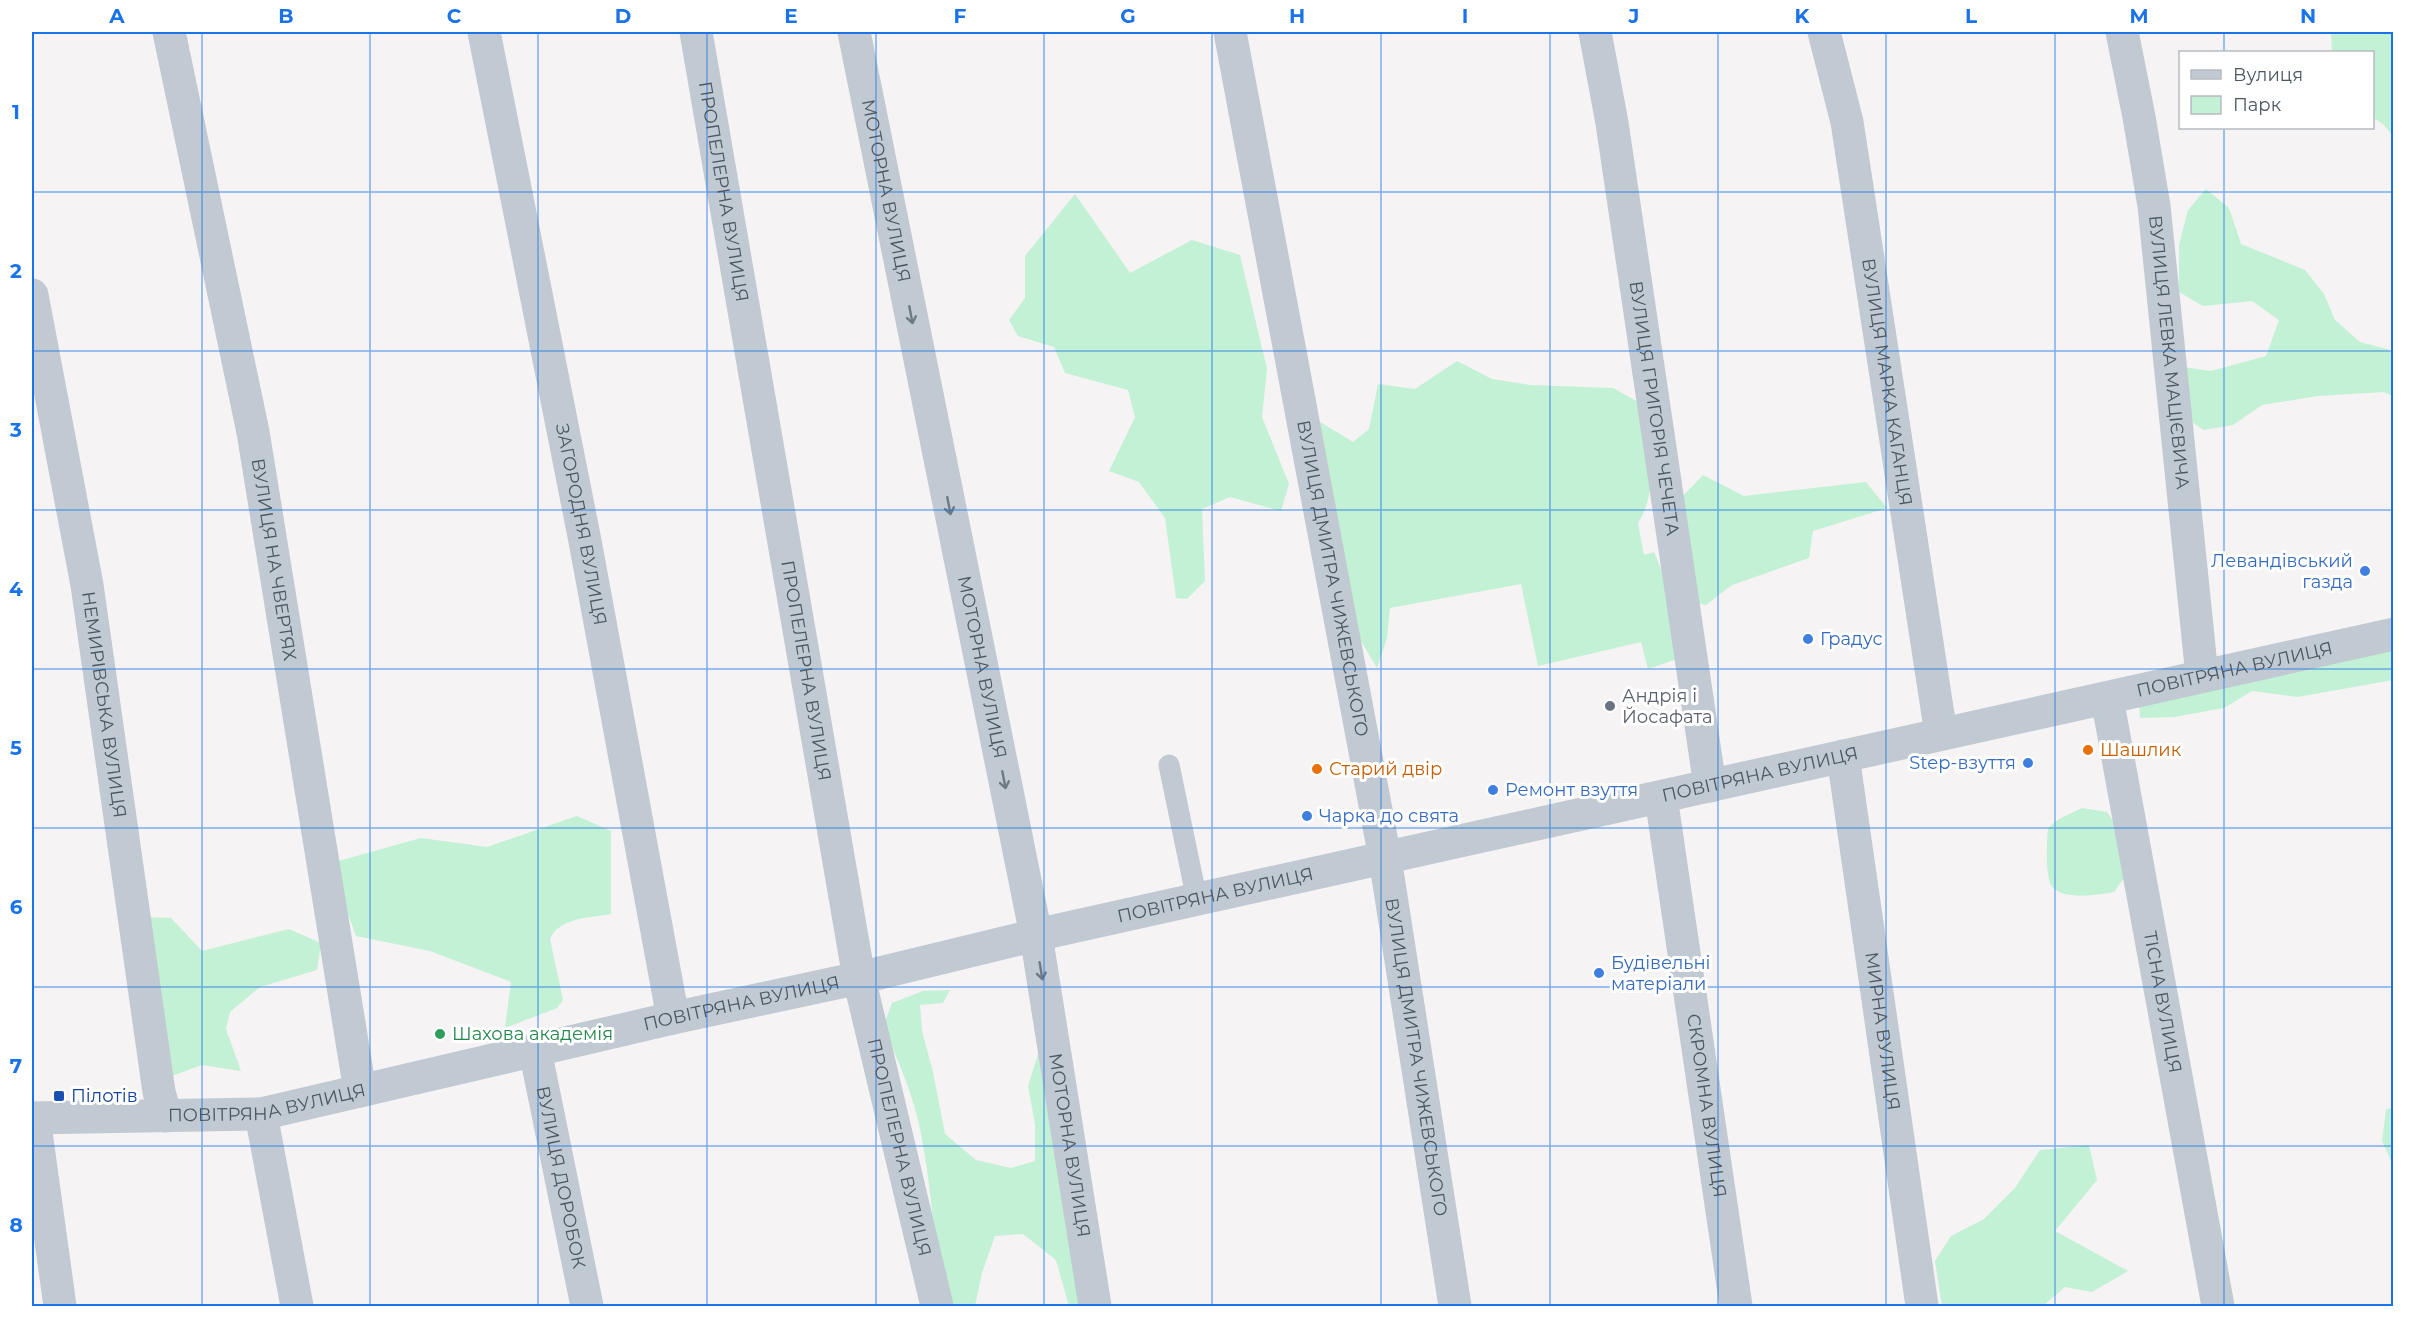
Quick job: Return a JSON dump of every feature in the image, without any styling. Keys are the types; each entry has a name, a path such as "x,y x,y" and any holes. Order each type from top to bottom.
{"street":[{"name":"ВУЛИЦЯ НА ЧВЕРТЯХ","path":"169,32 253,432 360,1091"},
{"name":"ЗАГОРОДНЯ ВУЛИЦЯ","path":"484,32 587,552 673,1018"},
{"name":"ПРОПЕЛЕРНА ВУЛИЦЯ","path":"696,32 859,978 937,1306"},
{"name":"МОТОРНА ВУЛИЦЯ","path":"854,32 1036,935 1095,1306"},
{"name":"ВУЛИЦЯ ДМИТРА ЧИЖЕВСЬКОГО","path":"1230,32 1385,858 1455,1306"},
{"name":"ВУЛИЦЯ ГРИГОРІЯ ЧЕЧЕТА","path":"1595,32 1612,123 1710,786"},
{"name":"ВУЛИЦЯ МАРКА КАГАНЦЯ","path":"1824,32 1847,122 1941,734"},
{"name":"ВУЛИЦЯ ЛЕВКА МАЦІЄВИЧА","path":"2122,32 2154,206 2202,676"},
{"name":"НЕМИРІВСЬКА ВУЛИЦЯ","path":"32,294 87,585 159,1092 166,1116"},
{"name":"ПОВІТРЯНА ВУЛИЦЯ","path":"33,1118 261,1114 673,1018 859,978 1036,935 2394,634"},
{"name":"ТІСНА ВУЛИЦЯ","path":"2107,698 2218,1306"},
{"name":"МИРНА ВУЛИЦЯ","path":"1843,756 1922,1306"},
{"name":"СКРОМНА ВУЛИЦЯ","path":"1661,796 1736,1306"},
{"name":"ВУЛИЦЯ ДОРОБОК","path":"536,1050 587,1306"},
{"path":"261,1114 297,1306"},
{"path":"33,1118 39,1211 60,1306"}],"lane":[{"path":"1168,765 1197,900"}],"green space":[{"path":"2331,32 2393,32 2393,136 2383,124 2374,119 2374,51 2332,51"},
{"path":"2206,189 2229,208 2241,244 2305,270 2324,294 2335,320 2360,342 2387,349 2393,353 2393,396 2384,392 2318,396 2262,405 2233,425 2204,430 2176,412 2177,366 2211,371 2266,356 2279,320 2252,301 2203,306 2179,292 2179,245 2188,210"},
{"path":"1075,194 1130,273 1192,240 1240,255 1267,369 1262,417 1289,484 1281,511 1230,497 1202,509 1205,581 1187,599 1176,598 1165,518 1139,482 1109,471 1135,417 1128,390 1065,373 1054,347 1018,336 1009,320 1025,298 1025,256"},
{"path":"1457,361 1492,379 1530,385 1613,388 1649,408 1652,452 1651,483 1644,511 1638,523 1644,555 1654,552 1667,584 1677,659 1648,669 1641,642 1538,666 1521,584 1390,608 1387,638 1377,668 1342,609 1302,411 1353,442 1369,429 1378,384 1415,389"},
{"path":"1703,475 1744,496 1866,482 1887,508 1813,531 1809,558 1732,585 1706,605 1697,603 1682,497"},
{"path":"2393,640 2393,680 2298,697 2252,691 2224,708 2174,717 2140,718 2139,702"},
{"path":"2082,808 2107,812 2121,833 2124,878 2114,892 2071,895 2056,890 2049,880 2048,828 2059,819"},
{"path":"577,816 611,831 611,914 568,922 561,926 550,939 563,1000 557,1008 505,1028 511,982 430,951 356,936 332,870 335,862 421,838 487,847"},
{"path":"144,917 171,918 202,951 289,929 321,943 317,970 260,987 230,1012 226,1029 241,1071 202,1065 169,1077"},
{"path":"950,990 943,1003 920,1005 922,1031 933,1072 945,1134 976,1160 1011,1168 1035,1161 1035,1124 1028,1086 1039,1051 1089,1306 1069,1306 1056,1260 1023,1234 995,1236 982,1273 975,1306 949,1306 939,1264 918,1120 905,1079 883,1027 892,1003 923,991"},
{"path":"2393,1107 2393,1165 2382,1141 2386,1110"},
{"path":"2089,1145 2097,1180 2055,1231 2128,1271 2092,1292 2065,1287 2044,1305 1942,1306 1935,1261 1951,1236 1984,1219 2015,1188 2040,1150"}],"place":[{"name":"Левандівський газда","path":"2365,571"},
{"name":"Градус","path":"1808,639"},
{"name":"Андрія і Йосафата","path":"1610,706"},
{"name":"Шашлик","path":"2088,750"},
{"name":"Step-взуття","path":"2028,763"},
{"name":"Старий двір","path":"1317,769"},
{"name":"Ремонт взуття","path":"1493,790"},
{"name":"Чарка до свята","path":"1307,816"},
{"name":"Будівельні матеріали","path":"1599,973"},
{"name":"Шахова академія","path":"440,1034"},
{"name":"Пілотів","path":"59,1096"}]}
